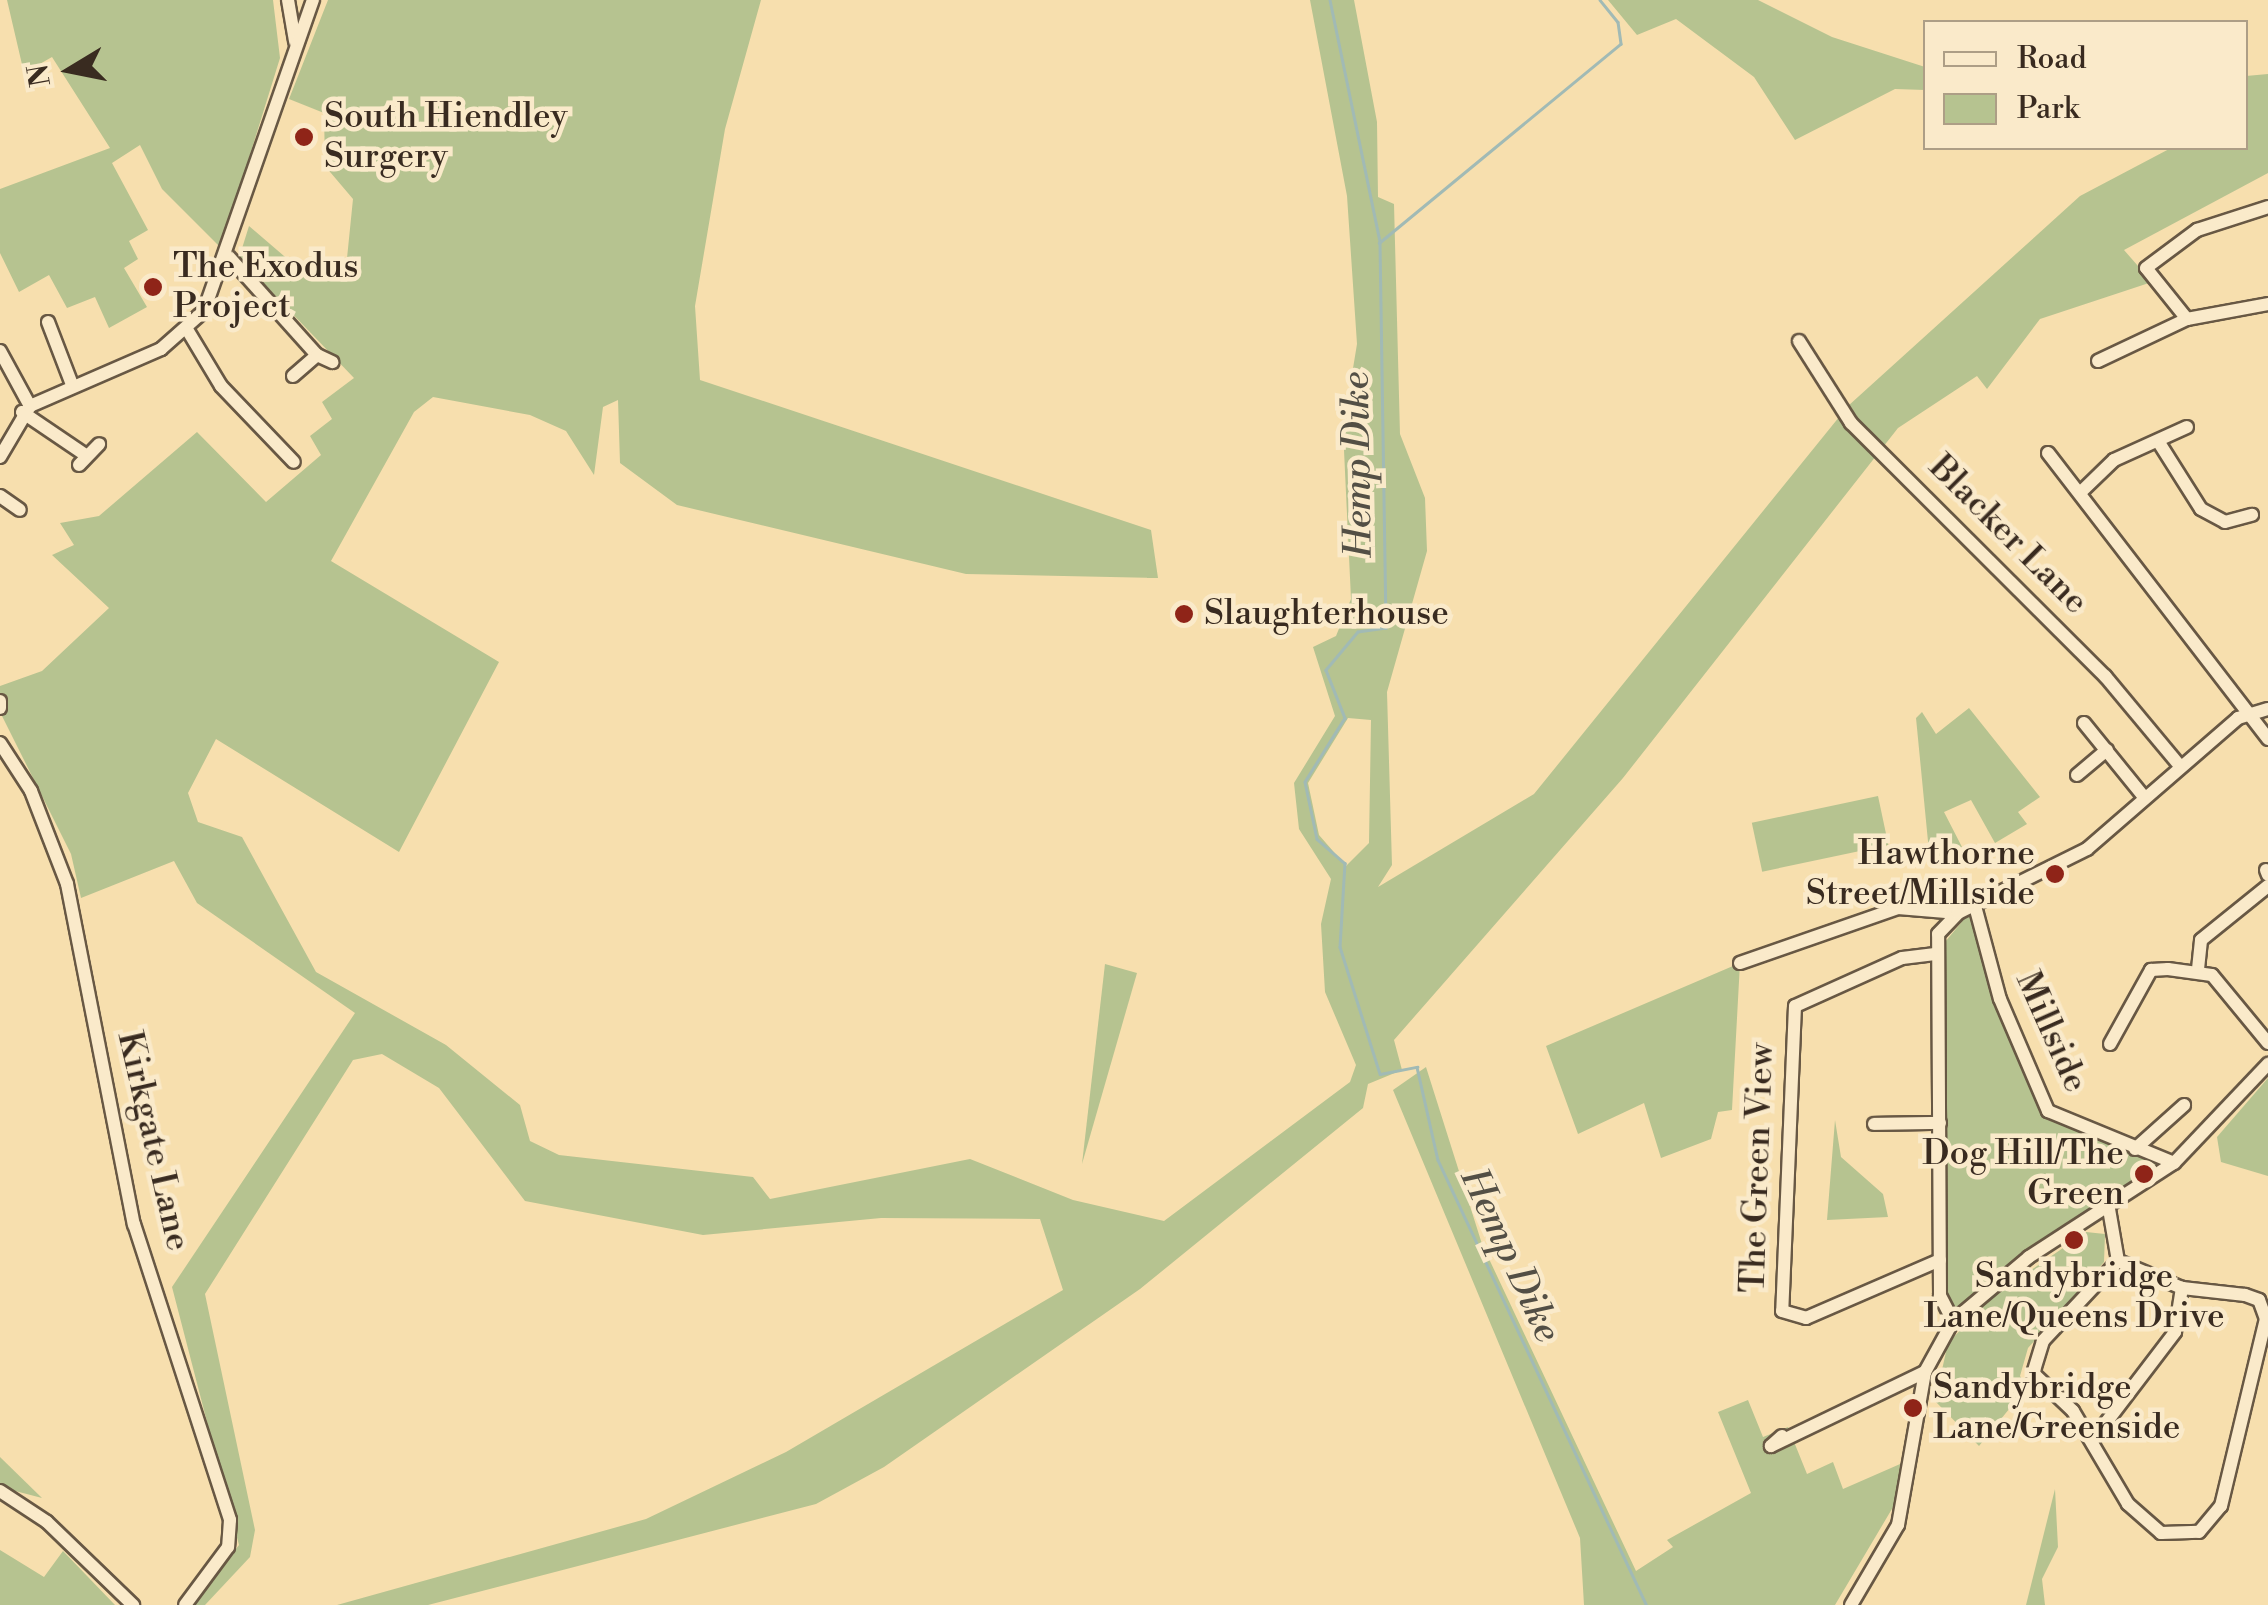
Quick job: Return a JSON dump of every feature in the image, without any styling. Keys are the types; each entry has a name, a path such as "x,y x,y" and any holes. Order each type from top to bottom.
{"street":[{"path":"288,0 296,44"},
{"path":"0,457 26,409 71,382 188,331 229,257 296,44 314,0"},
{"path":"2187,319 2146,268 2197,230 2268,207"},
{"path":"229,257 317,355 332,362"},
{"path":"2098,361 2187,319 2268,304"},
{"path":"48,322 71,382"},
{"path":"188,331 221,386 294,462"},
{"name":"Blacker Lane","path":"1799,342 1860,434 2113,684 2180,766"},
{"path":"0,351 26,409 83,461 98,444"},
{"path":"294,376 317,355"},
{"path":"2082,490 2114,460 2187,427"},
{"path":"2158,441 2201,509 2225,522 2252,516"},
{"path":"2048,453 2082,490 2247,716 2268,738"},
{"path":"0,496 20,510"},
{"path":"1953,1321 1941,1302 1938,934 1958,913 2087,849 2180,766 2247,716 2268,708"},
{"path":"2084,723 2144,797"},
{"name":"Kirkgate Lane","path":"0,743 31,791 67,884 134,1224 230,1520 228,1547 184,1605"},
{"path":"2077,775 2107,750"},
{"path":"2268,886 2200,940 2198,969 2268,1043"},
{"name":"Millside","path":"1975,906 2000,1000 2048,1110 2174,1163"},
{"path":"1740,963 1898,908 1958,913"},
{"name":"The Green View","path":"1936,954 1902,958 1796,1006 1782,1311 1806,1318 1940,1260"},
{"path":"2110,1044 2151,970 2198,969"},
{"path":"1851,1605 1898,1525 1925,1372 1953,1321 2029,1257 2109,1209 2174,1163 2268,1064"},
{"path":"2135,1149 2184,1105"},
{"path":"1874,1124 1940,1123"},
{"path":"2109,1209 2118,1262 2031,1365 2092,1441 2128,1504 2161,1533 2199,1532 2221,1506 2266,1320 2245,1294 2182,1288 2118,1262"},
{"path":"2092,1441 2175,1332 2182,1288"},
{"path":"1782,1436 1925,1372"},
{"path":"0,1491 31,1508 133,1605"}],"green space":[{"path":"7,0 273,0 280,58 221,248 162,189 140,145 112,163 148,230 129,241 138,259 124,268 147,307 109,328 95,297 67,308 49,275 19,292 0,253 0,189 110,148 52,57 24,73"},
{"path":"328,0 761,0 725,129 695,306 700,380 1151,530 1158,578 966,574 677,505 620,463 618,400 603,407 594,475 566,431 530,415 433,397 414,412 331,561 499,662 399,852 216,739 188,793 198,822 242,837 316,972 446,1045 520,1105 530,1141 559,1155 753,1177 770,1199 970,1159 1073,1200 1164,1221 1350,1082 1356,1065 1325,992 1321,924 1331,879 1299,829 1294,783 1335,716 1313,647 1336,636 1351,599 1343,429 1357,344 1347,196 1310,0 1354,0 1377,122 1378,197 1394,204 1400,434 1425,498 1427,551 1387,692 1392,865 1378,887 1534,794 1848,406 2080,196 2167,150 2248,150 2248,76 2268,74 2268,173 2124,250 2152,282 2040,319 1987,389 1977,376 1898,428 1623,778 1394,1040 1402,1070 1368,1084 1363,1108 1140,1289 884,1467 816,1504 428,1605 337,1605 646,1519 786,1452 1063,1290 1040,1219 881,1218 703,1235 525,1201 439,1088 382,1054 353,1060 205,1294 255,1530 250,1557 205,1605 193,1605 239,1545 172,1287 355,1013 197,903 174,861 81,898 71,854 0,712 0,686 42,671 109,608 52,555 74,545 60,523 99,516 197,432 266,502 321,455 310,436 332,419 322,402 354,378 239,258 249,226 298,268 345,278 353,199 325,166 324,113 289,99","holes":["1348,718 1371,720 1369,843 1346,866 1319,835 1308,783"]},
{"path":"1608,0 1758,0 1832,37 1923,66 1923,90 1895,89 1795,140 1754,77 1676,19 1637,35"},
{"path":"1969,708 2040,797 2018,812 2027,824 1995,843 1971,800 1944,812 1962,847 1930,862 1916,718 1922,712 1936,734"},
{"path":"1878,796 1888,845 1762,872 1752,823"},
{"path":"1975,906 2048,1111 2174,1163 2029,1257 1953,1321 1944,1311 1935,954"},
{"path":"1740,963 1732,1110 1718,1112 1711,1139 1661,1158 1644,1103 1578,1134 1546,1046"},
{"path":"1105,964 1137,973 1082,1164"},
{"path":"1426,1067 1482,1244 1636,1571 1673,1547 1667,1540 1751,1493 1718,1412 1748,1400 1763,1437 1788,1427 1807,1474 1833,1462 1843,1489 1907,1461 1902,1492 1835,1605 1584,1605 1580,1538 1393,1090"},
{"path":"2268,1078 2268,1176 2221,1162 2217,1137"},
{"path":"1835,1120 1841,1157 1883,1194 1888,1217 1827,1220"},
{"path":"2086,1232 2105,1234 2104,1262 2028,1348 2020,1376 2027,1387 1979,1446 1935,1401 1948,1343 1991,1298"},
{"path":"0,1457 42,1498 0,1487"},
{"path":"2055,1489 2058,1547 2042,1579 2045,1605 2026,1605"},
{"path":"0,1550 44,1577 63,1551 115,1605 0,1605"}],"waterway":[{"path":"1330,0 1380,242"},
{"name":"Hemp Dike","path":"1600,0 1618,22 1621,44 1380,243 1386,628 1358,632 1326,670 1345,718 1305,782 1317,839 1345,863 1340,947 1380,1074 1417,1067 1438,1160 1646,1605"}],"place":[{"name":"South Hiendley Surgery","path":"304,137"},
{"name":"The Exodus Project","path":"153,287"},
{"name":"Slaughterhouse","path":"1184,614"},
{"name":"Hawthorne Street/Millside","path":"2055,874"},
{"name":"Dog Hill/The Green","path":"2144,1174"},
{"name":"Sandybridge Lane/Queens Drive","path":"2074,1240"},
{"name":"Sandybridge Lane/Greenside","path":"1913,1408"}]}
